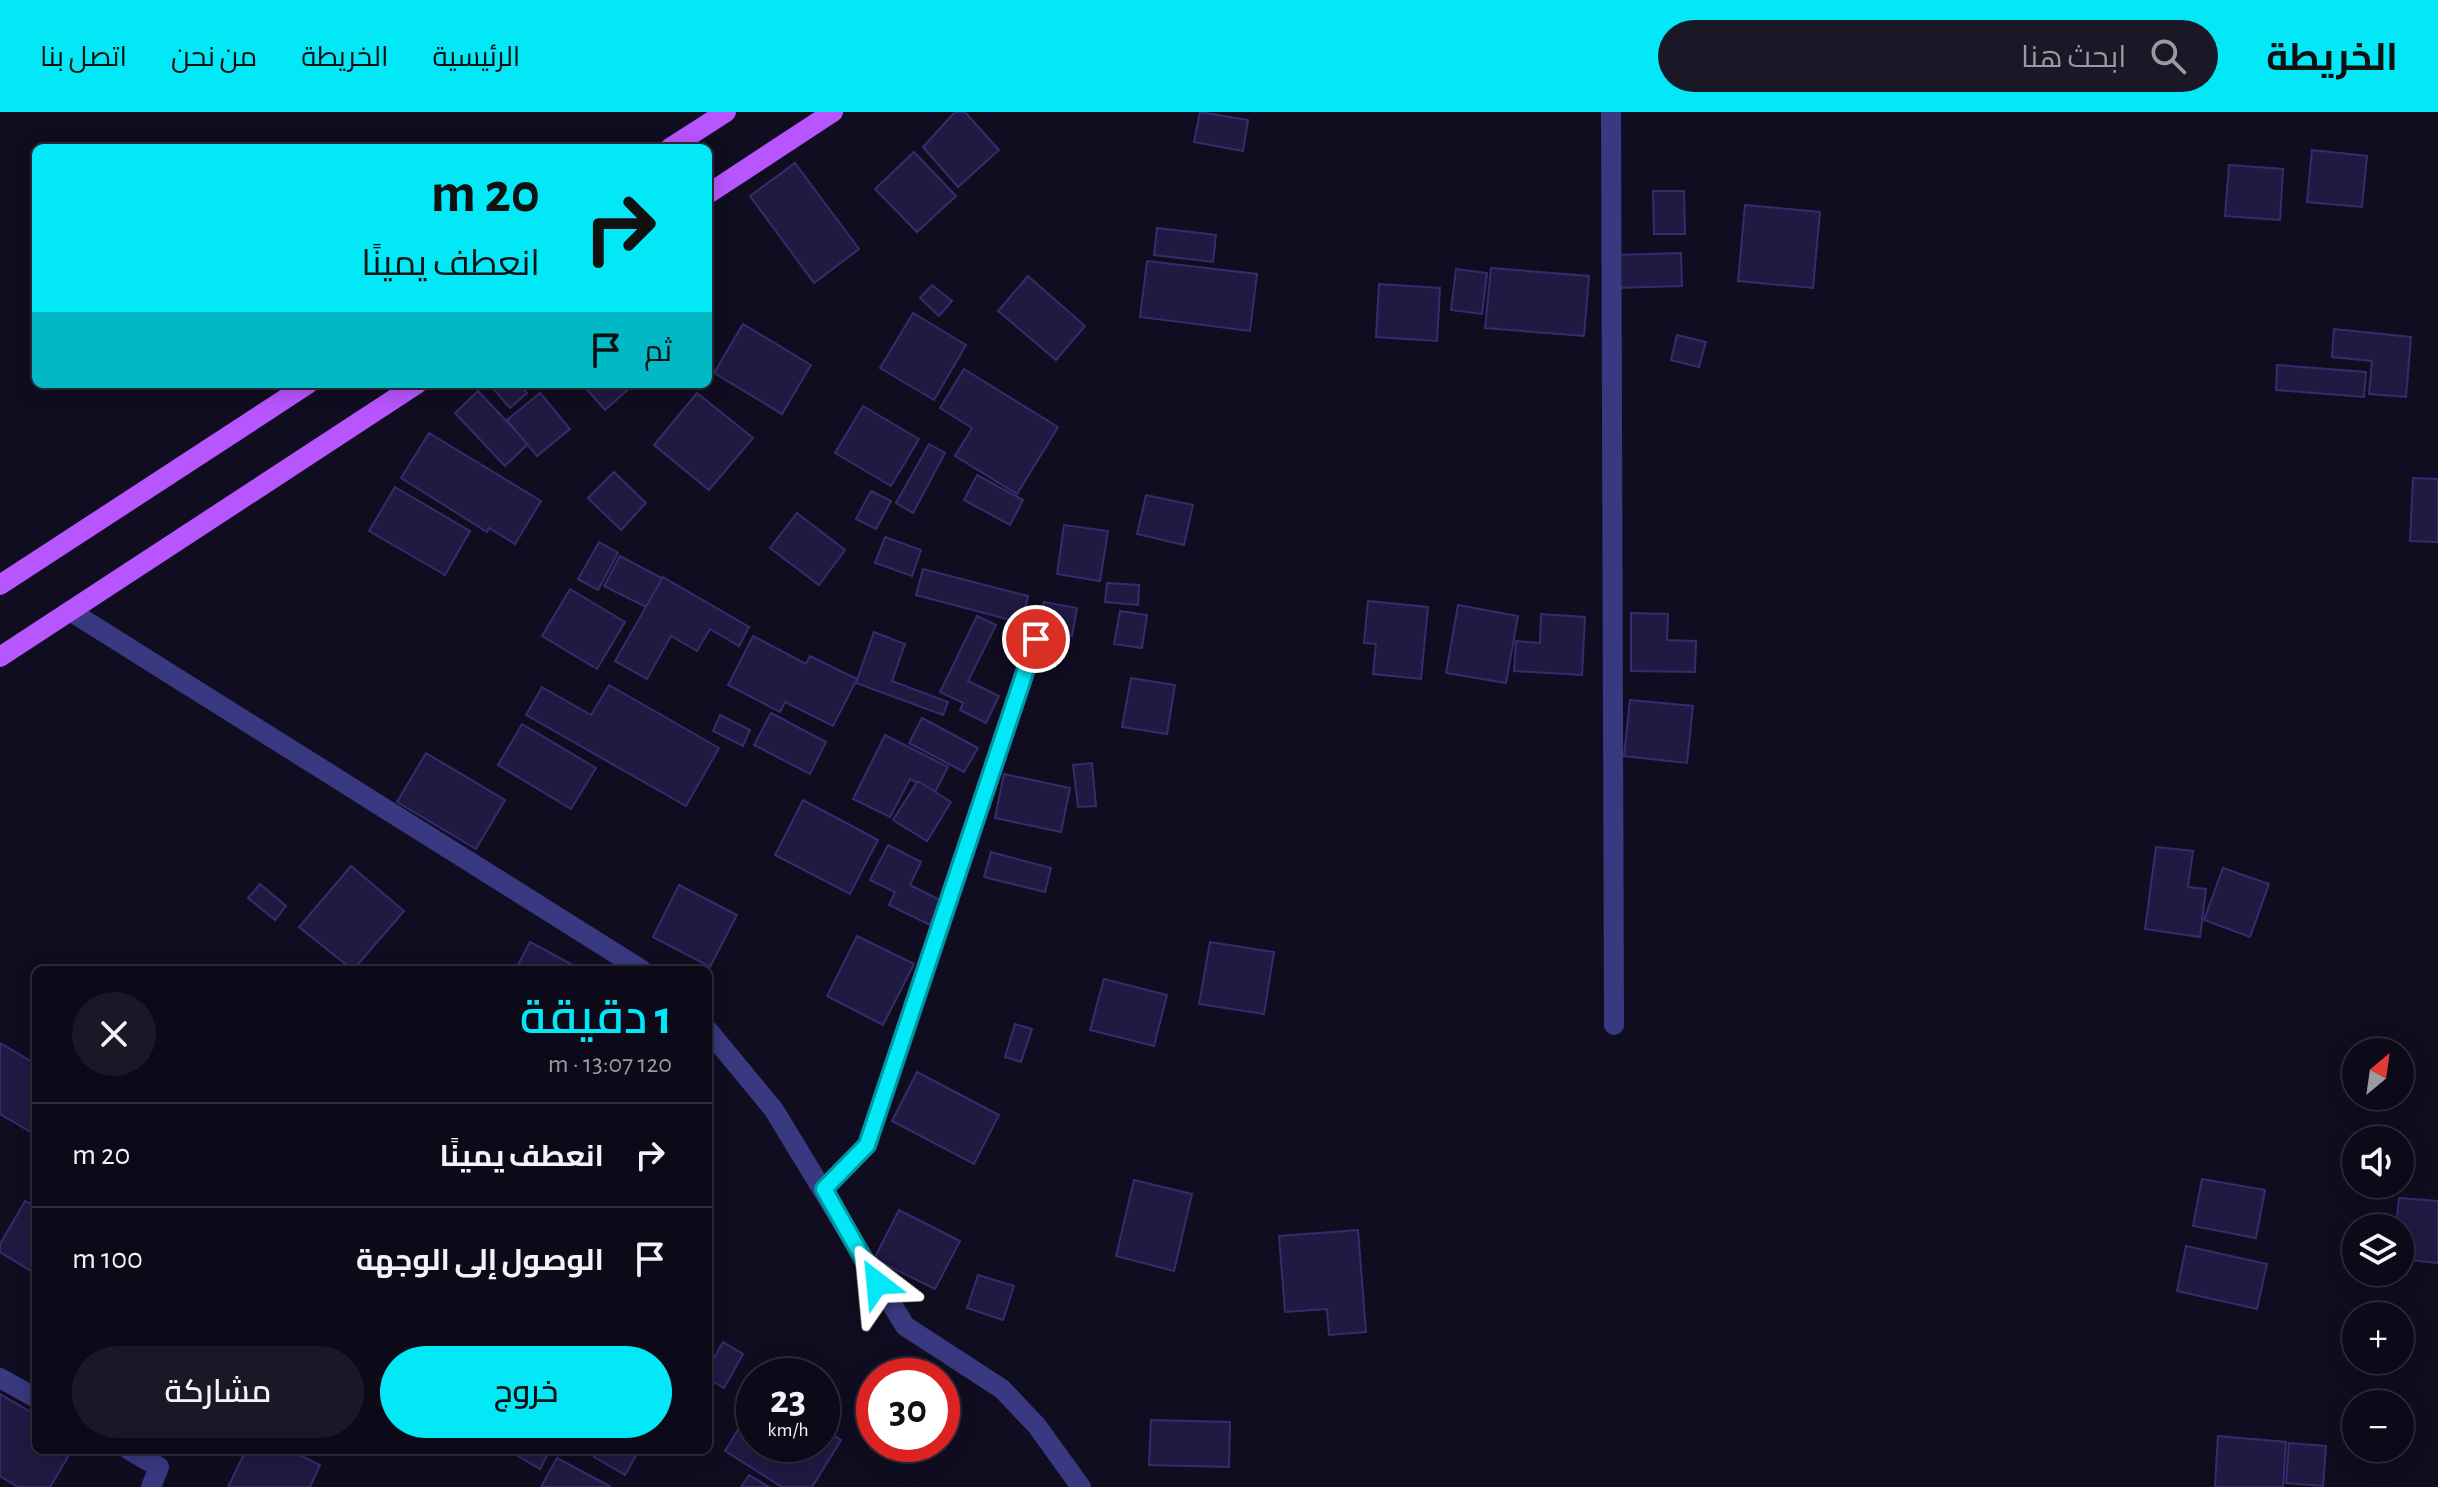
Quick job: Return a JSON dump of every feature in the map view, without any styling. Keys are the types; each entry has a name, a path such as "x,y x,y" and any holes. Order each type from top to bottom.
{"main road":[{"path":"676,144 726,112"},
{"path":"712,191 833,112"},
{"path":"0,585 302,388"},
{"path":"0,657 411,388"}],"street":[{"path":"1611,112 1614,1025"},
{"path":"70,611 636,966"},
{"path":"824,1189 867,1145 1036,639"},
{"path":"712,1035 774,1110 824,1189 890,1307 905,1326 1002,1389 1037,1426 1081,1487"},
{"path":"0,1378 32,1396"},
{"path":"136,1454 159,1467 151,1487"}],"building":[{"path":"955,112 965,112 999,150 958,187 923,147"},
{"path":"1200,112 1248,120 1243,151 1194,142"},
{"path":"2312,150 2367,156 2362,207 2307,202"},
{"path":"914,152 956,196 917,232 875,189"},
{"path":"795,163 859,249 814,283 750,196"},
{"path":"2229,165 2283,169 2280,220 2225,216"},
{"path":"1653,191 1684,191 1685,234 1654,234"},
{"path":"1745,205 1820,212 1813,288 1738,281"},
{"path":"1157,228 1216,235 1213,262 1154,255"},
{"path":"1681,253 1682,286 1615,288 1614,255"},
{"path":"1147,261 1257,274 1250,331 1140,317"},
{"path":"1491,268 1589,276 1584,336 1485,328"},
{"path":"1456,269 1487,273 1482,314 1451,310"},
{"path":"1028,276 1085,326 1056,360 998,311"},
{"path":"1379,284 1440,288 1437,341 1376,337"},
{"path":"932,285 952,301 939,316 920,298"},
{"path":"913,313 966,345 934,400 880,368"},
{"path":"743,324 811,365 782,414 714,373"},
{"path":"2334,329 2411,337 2406,397 2369,394 2372,361 2332,357"},
{"path":"1677,335 1706,342 1699,367 1671,360"},
{"path":"2277,365 2366,372 2364,397 2276,390"},
{"path":"964,369 1058,427 1017,494 955,456 972,428 940,408"},
{"path":"492,388 523,388 527,393 510,408"},
{"path":"586,388 630,388 605,410"},
{"path":"478,391 528,444 505,466 455,413"},
{"path":"540,393 570,429 537,456 507,420"},
{"path":"697,393 753,438 709,490 654,445"},
{"path":"863,406 919,439 891,486 835,453"},
{"path":"429,433 541,501 515,544 489,528 487,532 401,478"},
{"path":"929,444 945,453 913,513 896,503"},
{"path":"614,472 646,503 621,530 588,498"},
{"path":"977,475 1023,500 1010,525 964,500"},
{"path":"2413,478 2438,479 2438,542 2410,541"},
{"path":"395,487 470,531 445,575 369,531"},
{"path":"871,491 891,501 876,529 856,519"},
{"path":"1146,495 1193,505 1184,545 1137,534"},
{"path":"797,513 845,550 819,585 770,548"},
{"path":"1064,525 1108,531 1100,581 1057,574"},
{"path":"885,537 921,550 912,576 875,563"},
{"path":"599,542 618,553 598,590 578,579"},
{"path":"620,556 663,579 648,608 604,586"},
{"path":"923,569 1028,596 1022,623 916,595"},
{"path":"663,577 749,627 739,646 710,629 697,651 671,636 647,679 615,661"},
{"path":"1107,583 1139,585 1138,605 1105,602"},
{"path":"570,589 625,622 597,669 542,636"},
{"path":"1368,601 1428,607 1421,679 1373,674 1376,644 1364,643"},
{"path":"1044,602 1077,608 1072,636 1039,631"},
{"path":"1458,605 1518,616 1506,683 1446,673"},
{"path":"1120,611 1147,615 1142,648 1114,644"},
{"path":"1631,613 1668,614 1667,640 1696,641 1695,672 1631,671"},
{"path":"1541,614 1585,617 1582,675 1514,671 1516,641 1540,643"},
{"path":"977,616 996,625 968,681 999,696 986,723 960,710 963,703 940,692"},
{"path":"874,632 905,644 892,681 948,702 943,715 856,683"},
{"path":"753,636 806,664 810,656 857,679 833,726 785,702 780,712 728,685"},
{"path":"1131,678 1175,685 1167,734 1122,727"},
{"path":"609,685 719,748 686,806 526,715 542,687 591,715"},
{"path":"1630,700 1693,706 1687,763 1624,756"},
{"path":"771,713 826,742 810,774 754,745"},
{"path":"720,715 750,730 743,746 713,731"},
{"path":"922,718 978,748 964,772 909,743"},
{"path":"522,724 596,768 571,809 498,765"},
{"path":"885,735 948,767 935,792 910,779 890,817 853,799"},
{"path":"426,753 505,800 476,849 397,802"},
{"path":"1092,763 1096,806 1078,807 1073,765"},
{"path":"1004,774 1070,788 1061,832 995,818"},
{"path":"918,781 951,802 927,841 893,820"},
{"path":"803,800 878,840 850,894 775,855"},
{"path":"888,845 921,862 910,885 942,901 930,925 889,905 895,892 870,880"},
{"path":"2156,847 2193,851 2188,887 2206,889 2200,937 2145,929"},
{"path":"991,852 1051,868 1045,892 984,877"},
{"path":"351,866 404,911 356,966 348,966 299,927"},
{"path":"2223,868 2269,884 2250,937 2204,920"},
{"path":"260,884 286,906 275,920 248,898"},
{"path":"679,885 737,915 711,966 653,937"},
{"path":"857,936 914,964 883,1025 827,996"},
{"path":"530,942 575,966 517,966"},
{"path":"1210,942 1274,952 1264,1014 1199,1004"},
{"path":"1104,979 1167,995 1154,1046 1090,1030"},
{"path":"1015,1024 1032,1029 1021,1062 1005,1057"},
{"path":"0,1043 32,1062 32,1133 0,1114"},
{"path":"917,1072 999,1115 974,1164 892,1121"},
{"path":"2202,1179 2265,1190 2256,1238 2193,1226"},
{"path":"1134,1180 1192,1194 1174,1271 1116,1256"},
{"path":"2399,1198 2438,1201 2438,1263 2414,1260 2414,1214 2397,1214"},
{"path":"25,1201 32,1205 32,1272 0,1252 0,1244"},
{"path":"899,1210 960,1241 935,1289 874,1259"},
{"path":"1358,1230 1366,1332 1329,1335 1327,1309 1285,1312 1279,1236"},
{"path":"2186,1246 2267,1264 2257,1309 2177,1291"},
{"path":"978,1275 1014,1286 1003,1320 967,1308"},
{"path":"723,1342 743,1354 736,1358 736,1367 724,1388 712,1381 712,1362"},
{"path":"0,1394 32,1413 32,1454 70,1454 50,1487 18,1487 0,1476"},
{"path":"1151,1420 1230,1422 1229,1467 1149,1465"},
{"path":"736,1433 736,1458 725,1451"},
{"path":"2218,1436 2286,1442 2283,1487 2215,1487"},
{"path":"2289,1443 2326,1446 2323,1486 2286,1483"},
{"path":"244,1454 297,1454 320,1465 310,1487 228,1487"},
{"path":"515,1454 548,1454 540,1469"},
{"path":"596,1454 637,1454 625,1475 594,1457"},
{"path":"557,1458 611,1487 541,1487"},
{"path":"742,1462 827,1462 812,1487 782,1487"},
{"path":"749,1475 769,1487 741,1487"}],"route":[{"path":"877,1283 824,1189 867,1145 1036,639"}]}
